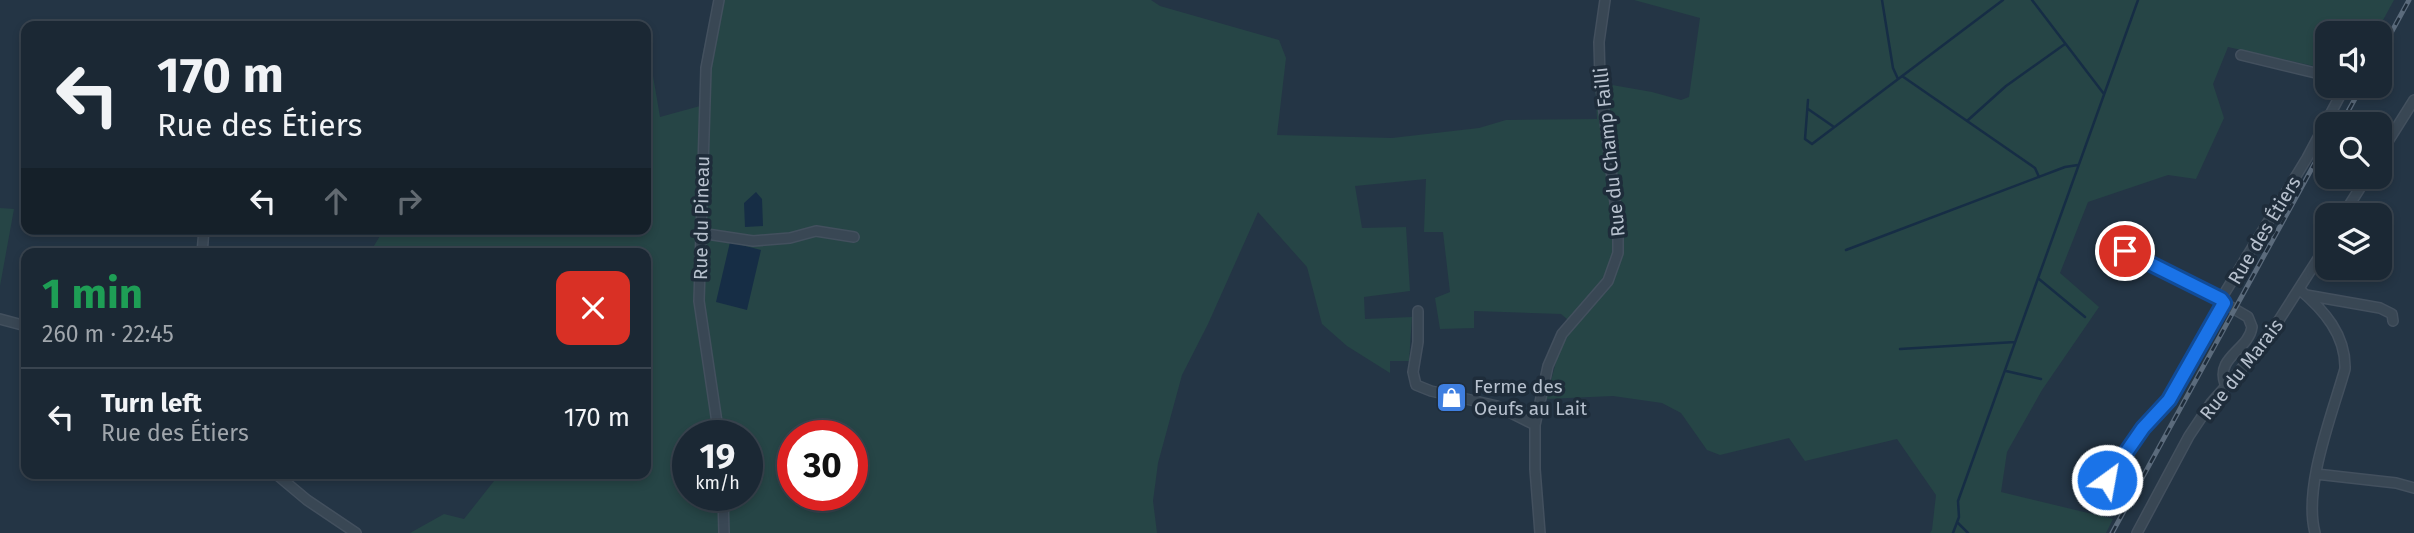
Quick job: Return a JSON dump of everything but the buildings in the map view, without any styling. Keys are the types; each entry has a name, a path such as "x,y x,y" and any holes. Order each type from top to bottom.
{"street":[{"name":"Rue du Pineau","path":"717,420 699,301 706,68 719,0"},
{"name":"Rue du Champ Failli","path":"1540,533 1535,425 1555,347 1570,323 1608,281 1618,253 1619,227 1600,79 1599,42 1605,0"},
{"path":"2241,55 2315,73"},
{"name":"Rue des Étiers","path":"2223,301 2339,98"},
{"path":"2392,135 2414,100"},
{"path":"700,233 753,241 790,238 816,231 855,237"},
{"name":"Rue des Étiers","path":"2125,251 2223,301 2248,317 2252,327 2248,338 2227,362 2223,371 2225,384"},
{"name":"Rue du Marais","path":"2137,533 2189,436 2225,384 2265,342 2303,292 2315,268"},
{"path":"2303,292 2380,308 2392,314 2393,321"},
{"path":"2303,292 2340,337 2345,353 2344,369 2312,494 2315,533"},
{"path":"2095,502 2124,453 2169,400 2223,301"},
{"path":"1418,310 1418,342 1413,372 1416,385 1497,406 1535,425"},
{"path":"0,319 21,325"},
{"path":"2316,474 2396,483 2414,488"},
{"path":"282,479 307,500 356,533"},
{"path":"723,511 723,533"}],"green space":[{"path":"714,0 1151,0 1160,6 1279,40 1286,58 1277,135 1392,138 1479,128 1506,120 1597,119 1595,82 1681,100 1689,97 1700,18 1634,0 2394,0 2383,21 2315,21 2315,66 2228,47 2213,84 2224,118 2196,179 2168,175 2088,202 2060,273 2099,307 2042,390 2007,452 2001,492 2113,519 2106,533 1930,533 1936,495 1897,439 1805,461 1789,438 1720,455 1707,450 1681,413 1662,403 1613,396 1546,399 1559,351 1574,325 1561,314 1474,311 1474,328 1440,329 1435,298 1450,292 1443,232 1424,232 1426,179 1355,186 1362,228 1406,227 1410,291 1364,297 1365,319 1412,317 1409,361 1390,361 1390,373 1347,346 1322,324 1307,267 1258,212 1182,375 1158,463 1153,501 1157,533 410,533 444,514 464,519 494,481 491,479 651,479 651,248 373,248 383,235 651,235 652,70 660,117 700,106 702,57"},
{"path":"0,208 14,209 0,286"}],"water":[{"path":"756,192 762,199 763,226 745,227 744,203"},
{"path":"730,242 761,250 747,310 716,302"}],"waterway":[{"path":"1882,0 1893,68 1898,79"},
{"path":"1808,100 1805,139 1812,144 2003,0"},
{"path":"2032,0 2104,94"},
{"path":"1953,533 1959,517 1958,501 2138,0"},
{"path":"1967,121 2006,86 2065,44"},
{"path":"1902,76 2035,168 2039,177"},
{"path":"1808,109 1834,127"},
{"path":"1846,250 2065,167 2078,165"},
{"path":"2039,279 2085,317"},
{"path":"1900,349 2015,342"},
{"path":"2006,371 2041,379"},
{"path":"1958,523 1968,533"}],"railway":[{"path":"2392,31 2409,0"},
{"path":"2348,112 2355,98"},
{"path":"2112,533 2315,163"}],"place":[{"name":"Ferme des Oeufs au Lait","path":"1451,397"}],"route":[{"path":"2107,480 2143,428 2169,400 2224,303 2221,299 2125,251"}]}
